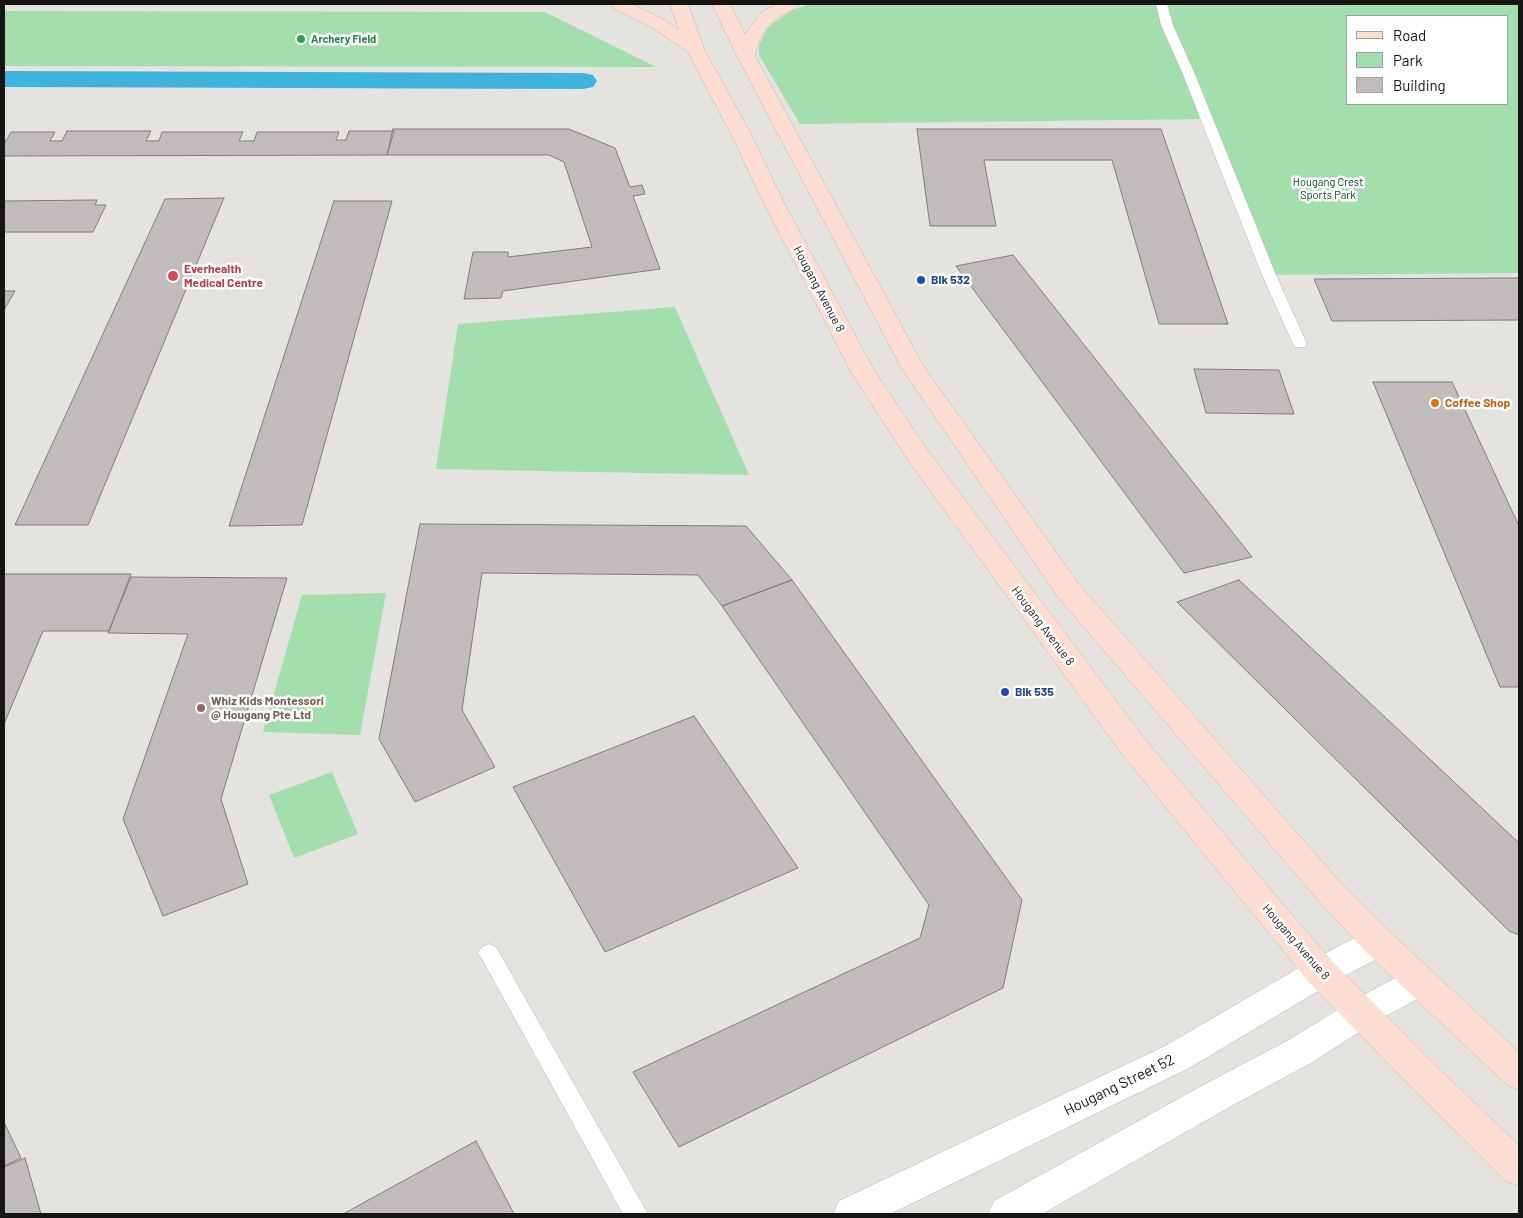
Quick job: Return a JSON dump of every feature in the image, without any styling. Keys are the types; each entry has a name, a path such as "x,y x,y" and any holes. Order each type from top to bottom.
{"main road":[{"path":"619,4 657,23 695,49"},
{"name":"Hougang Avenue 8","path":"679,4 695,49 742,136 773,201 863,372 917,454 1133,746 1321,972 1519,1169"},
{"path":"721,4 746,56 913,367 1068,590 1323,884 1378,942 1519,1074"},
{"path":"746,56 750,41 758,27 769,15 790,4"}],"street":[{"name":"Hougang Street 52","path":"852,1214 1177,1058 1321,972 1378,942"},
{"path":"1007,1214 1220,1094 1299,1052 1361,1013 1420,981"}],"lane":[{"path":"1161,4 1166,25 1184,62 1269,275 1300,344"},
{"path":"489,953 636,1214"}],"green space":[{"name":"Hougang Crest Sports Park","path":"810,4 1519,4 1519,273 1269,275 1206,119 800,124 759,55 759,45 767,29 793,10"},
{"name":"Archery Field","path":"4,11 545,12 656,67 4,66"},
{"path":"675,307 749,475 436,469 458,324"},
{"path":"386,593 360,735 263,732 302,595"},
{"path":"332,772 358,834 294,858 269,795"}],"building":[{"path":"393,129 569,129 615,148 630,187 642,185 645,194 633,196 660,269 503,291 501,298 464,299 473,252 508,252 508,257 592,247 564,162 549,155 387,155"},
{"path":"917,129 1161,129 1228,324 1159,324 1112,160 984,160 996,226 930,226"},
{"path":"67,131 151,131 146,141 159,141 162,132 243,132 239,141 254,141 257,132 339,132 336,140 346,140 349,131 394,131 387,155 4,156 4,144 11,132 55,132 50,141 62,141"},
{"path":"224,198 88,525 15,525 165,199"},
{"path":"97,200 95,205 106,205 93,232 4,232 4,201"},
{"path":"334,201 392,201 302,525 229,526"},
{"path":"1013,255 1252,557 1184,573 956,266"},
{"path":"1519,278 1519,320 1332,321 1314,279"},
{"path":"4,291 15,291 4,310"},
{"path":"1194,369 1279,370 1294,414 1206,413"},
{"path":"1373,382 1452,382 1519,526 1519,687 1500,687"},
{"path":"420,524 746,526 792,580 722,606 698,575 482,573 462,710 495,767 415,802 379,739"},
{"path":"4,574 131,574 109,631 43,631 4,724"},
{"path":"131,577 287,578 221,799 248,884 163,916 123,819 188,634 108,633"},
{"path":"792,580 1022,900 1003,988 679,1147 633,1072 920,938 929,905 722,606"},
{"path":"1239,580 1519,843 1519,935 1509,931 1177,602"},
{"path":"694,716 798,868 605,952 513,787"},
{"path":"4,1122 21,1158 4,1166"},
{"path":"476,1141 514,1214 343,1214"},
{"path":"25,1158 41,1214 4,1214 4,1167"}],"waterway":[{"path":"4,79 583,81"}],"place":[{"name":"Archery Field","path":"301,39"},
{"name":"Everhealth Medical Centre","path":"173,276"},
{"name":"Blk 532","path":"921,280"},
{"name":"Coffee Shop","path":"1435,403"},
{"name":"Blk 535","path":"1005,692"},
{"name":"Whiz Kids Montessori @ Hougang Pte Ltd","path":"201,708"}]}
